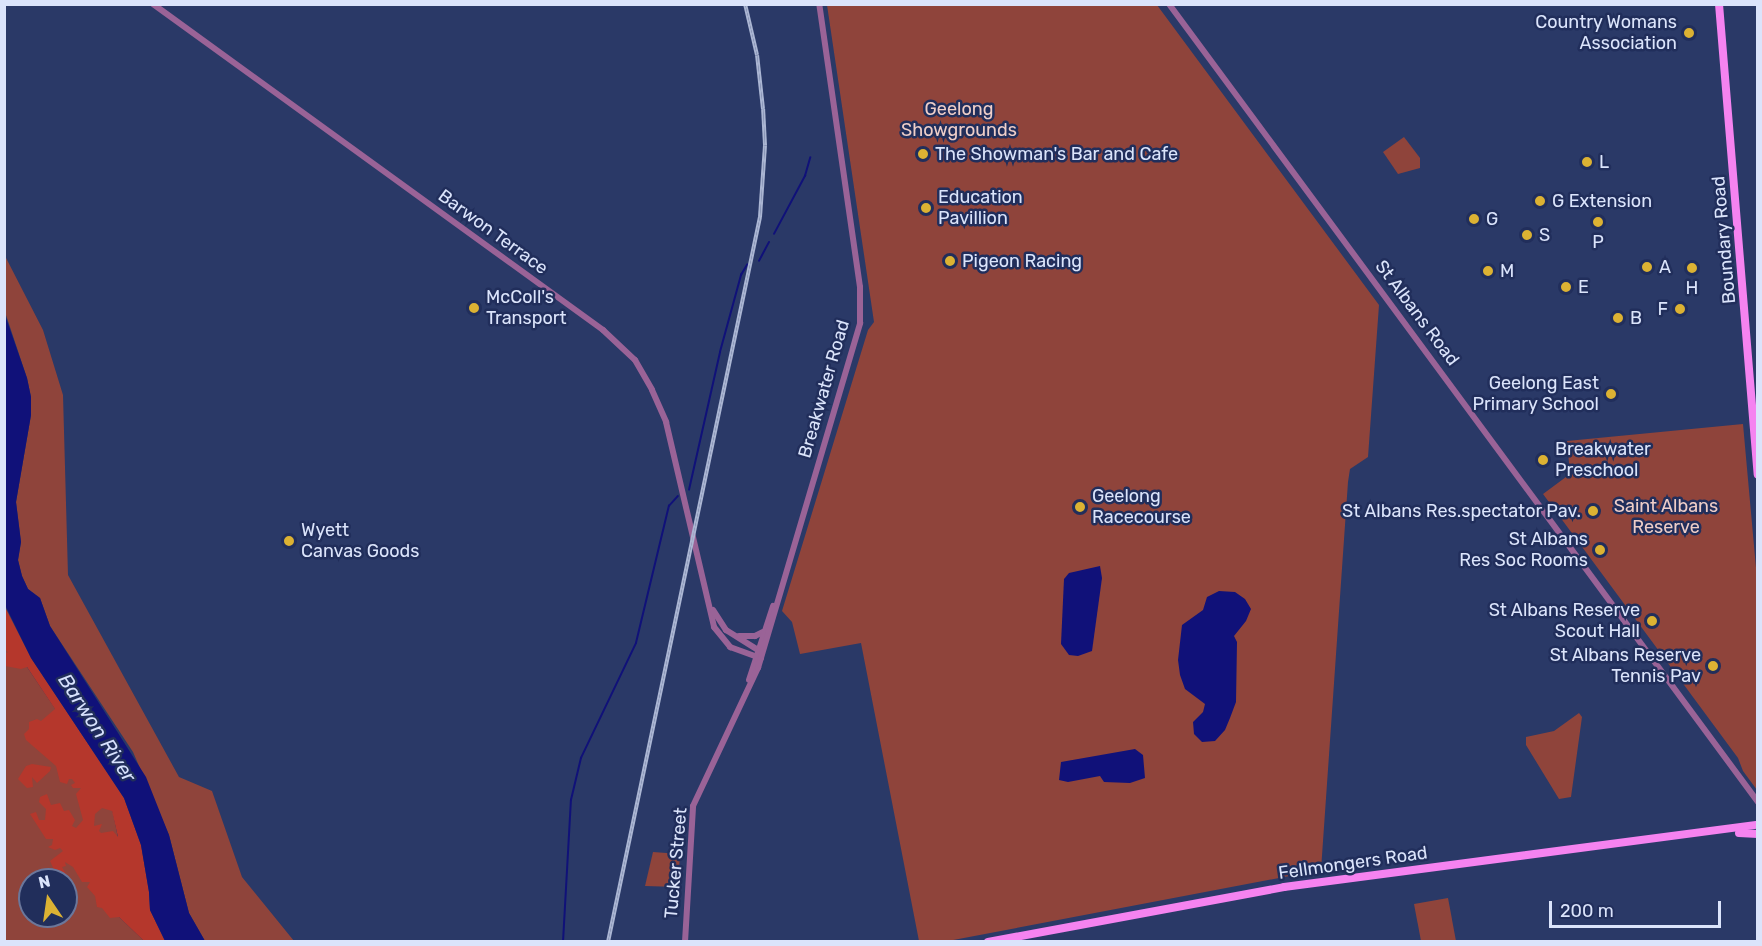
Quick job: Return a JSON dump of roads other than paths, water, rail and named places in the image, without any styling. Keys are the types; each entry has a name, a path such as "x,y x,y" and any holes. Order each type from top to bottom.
{"main road":[{"name":"Boundary Road","path":"1719,4 1758,474"},
{"name":"Fellmongers Road","path":"988,942 1294,885 1726,831 1758,825"},
{"name":"Fellmongers Road","path":"1726,831 1758,834"}],"street":[{"name":"Barwon Terrace","path":"153,4 603,330 635,360 666,422 713,624 719,636 733,648 758,660"},
{"name":"Breakwater Road","path":"778,595 856,343 862,311 819,4"},
{"name":"St Albans Road","path":"1169,4 1758,796"},
{"name":"Tucker Street","path":"685,942 691,811 748,686 758,660 763,632 778,595"},
{"name":"Barwon Terrace","path":"709,601 718,620 758,660"},
{"path":"758,660 770,619"},
{"path":"728,631 746,637 763,632"},
{"name":"St Albans Road","path":"1748,785 1758,802"}],"water":[{"name":"Barwon River","path":"4,312 27,378 31,397 31,415 16,502 21,542 18,560 22,576 28,589 40,598 50,626 146,777 169,835 189,913 205,941 165,941 150,910 141,845 124,798 31,658 5,605"},
{"path":"1100,566 1102,578 1092,651 1078,656 1069,655 1061,644 1064,579 1069,573"},
{"path":"1219,591 1235,592 1245,599 1251,609 1246,621 1234,636 1237,642 1236,702 1225,730 1215,741 1202,742 1194,734 1193,722 1203,712 1205,704 1185,689 1178,660 1182,625 1203,610 1207,597"},
{"path":"1135,749 1143,755 1145,778 1130,783 1104,782 1100,776 1068,782 1059,780 1061,762"}],"waterway":[{"path":"774,234 805,176 810,158"},
{"path":"759,261 769,242"},
{"path":"689,490 720,352 741,275 747,265"},
{"path":"563,942 571,800 581,758 636,643 669,506 678,496"}],"railway":[{"path":"608,942 760,217 765,145 763,109 757,55 745,4"}],"place":[{"name":"Country Womans Association","path":"1689,33"},
{"name":"The Showman's Bar and Cafe","path":"923,154"},
{"name":"L","path":"1587,162"},
{"name":"G Extension","path":"1540,201"},
{"name":"Education Pavillion","path":"926,208"},
{"name":"G","path":"1474,219"},
{"name":"P","path":"1598,222"},
{"name":"S","path":"1527,235"},
{"name":"Pigeon Racing","path":"950,261"},
{"name":"A","path":"1647,267"},
{"name":"H","path":"1692,268"},
{"name":"M","path":"1488,271"},
{"name":"E","path":"1566,287"},
{"name":"McColl's Transport","path":"474,308"},
{"name":"F","path":"1680,309"},
{"name":"B","path":"1618,318"},
{"name":"Geelong East Primary School","path":"1611,394"},
{"name":"Breakwater Preschool","path":"1543,460"},
{"name":"Geelong Racecourse","path":"1080,507"},
{"name":"St Albans Res.spectator Pav.","path":"1593,511"},
{"name":"Wyett Canvas Goods","path":"289,541"},
{"name":"St Albans Res Soc Rooms","path":"1600,550"},
{"name":"St Albans Reserve Scout Hall","path":"1652,621"},
{"name":"St Albans Reserve Tennis Pav","path":"1713,666"}],"park label":[{"name":"Geelong Showgrounds","path":"959,120"},
{"name":"Saint Albans Reserve","path":"1666,517"}]}
